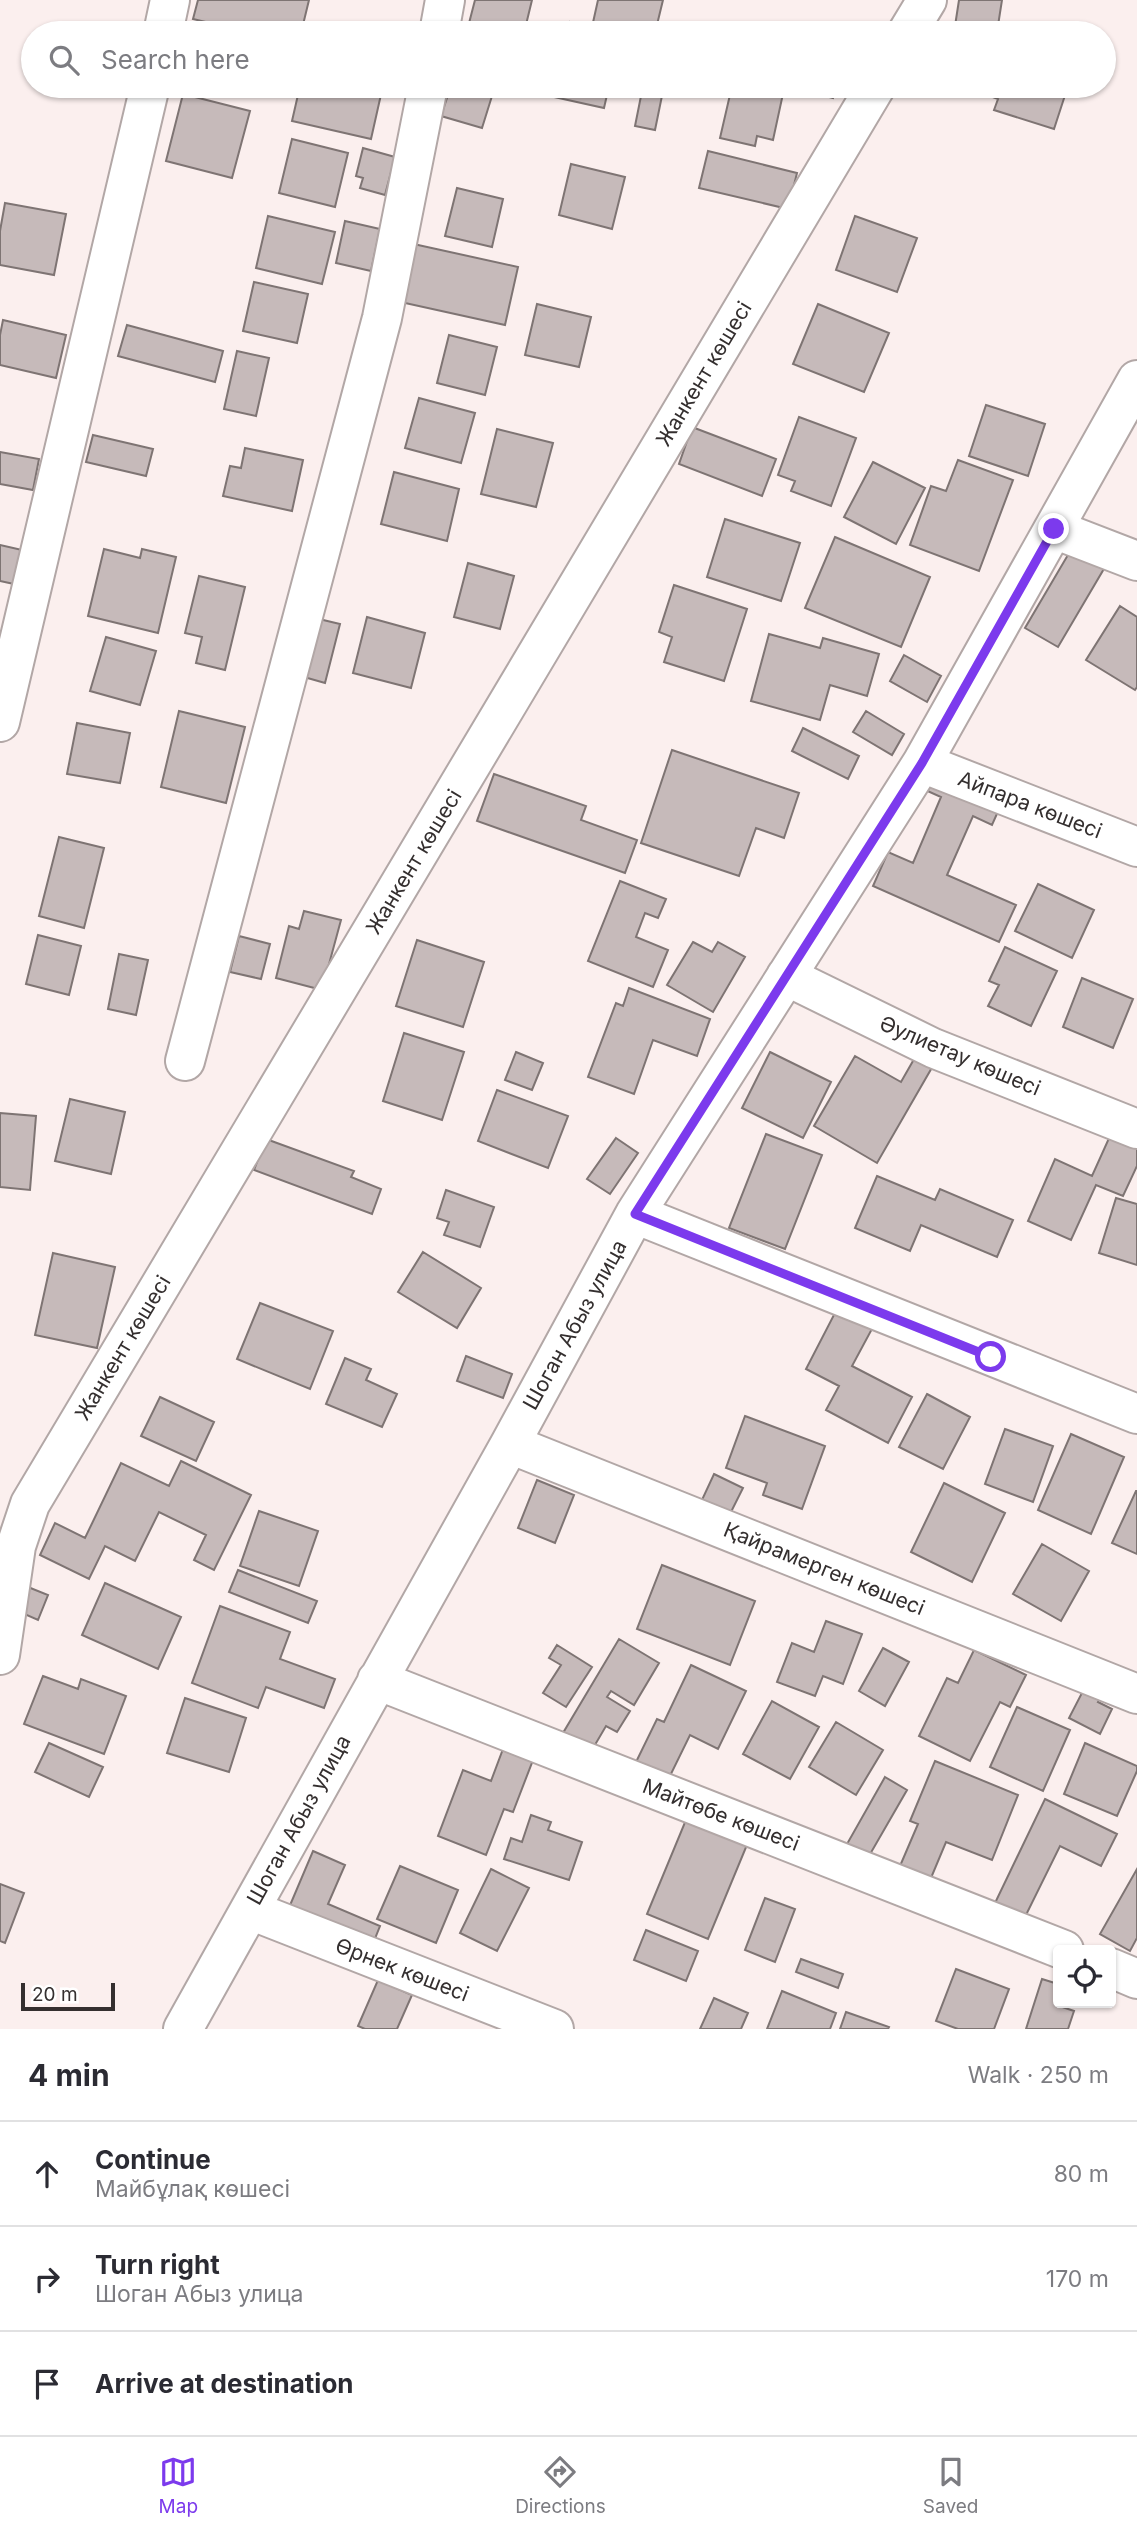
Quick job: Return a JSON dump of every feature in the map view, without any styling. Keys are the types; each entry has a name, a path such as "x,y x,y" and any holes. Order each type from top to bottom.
{"street":[{"path":"166,21 170,0"},
{"path":"442,21 446,0"},
{"path":"914,21 927,0"},
{"path":"0,722 147,98"},
{"path":"184,1061 382,318 426,98"},
{"name":"Жанкент көшесі","path":"0,1655 16,1546 30,1504 869,98"},
{"name":"Шоган Абыз улица","path":"183,2029 510,1444 635,1214 922,763 1137,380"},
{"path":"1054,529 1137,561"},
{"name":"Айпара көшесі","path":"922,763 1137,847"},
{"name":"Әулиетау көшесі","path":"786,976 933,1048 1137,1129"},
{"path":"635,1214 1137,1414"},
{"name":"Қайрамерген көшесі","path":"510,1444 1137,1694"},
{"name":"Майтөбе көшесі","path":"377,1680 1053,1945"},
{"name":"Өрнек көшесі","path":"250,1910 554,2029"},
{"path":"1116,1970 1137,1979"}],"building":[{"path":"198,0 309,0 304,21 193,19"},
{"path":"475,0 532,0 527,21 470,21"},
{"path":"598,0 663,0 658,21 593,21"},
{"path":"959,0 1002,0 999,21 956,21"},
{"path":"182,98 199,98 250,111 232,178 166,161"},
{"path":"297,98 380,98 371,139 292,121"},
{"path":"447,98 491,98 482,128 441,116"},
{"path":"559,98 606,98 604,108"},
{"path":"641,98 662,98 655,130 635,126"},
{"path":"729,98 782,98 773,140 757,136 755,146 720,138"},
{"path":"995,98 1064,98 1054,129 994,110 998,99"},
{"path":"292,139 348,153 335,207 279,193"},
{"path":"363,148 395,157 385,195 360,188 363,178 356,176"},
{"path":"708,151 797,173 788,209 699,188"},
{"path":"571,164 625,177 612,229 559,215"},
{"path":"457,188 503,199 492,247 445,236"},
{"path":"5,203 66,214 54,275 0,265 0,231"},
{"path":"268,216 335,232 322,284 256,268"},
{"path":"855,216 917,238 897,292 836,270"},
{"path":"345,221 380,229 371,271 336,263"},
{"path":"409,243 518,267 505,325 396,301"},
{"path":"254,282 308,294 297,343 243,331"},
{"path":"537,304 591,317 579,367 525,355"},
{"path":"818,304 889,333 864,392 793,364"},
{"path":"3,320 66,335 56,378 0,365"},
{"path":"127,325 223,351 215,382 118,356"},
{"path":"449,335 497,347 485,395 437,383"},
{"path":"237,351 269,358 256,416 224,409"},
{"path":"419,398 475,413 461,463 405,448"},
{"path":"986,405 1045,424 1028,476 969,456"},
{"path":"799,417 856,438 831,506 791,491 795,481 778,475"},
{"path":"692,427 776,459 762,496 679,464"},
{"path":"497,429 553,443 536,507 481,494"},
{"path":"93,435 153,449 146,476 86,462"},
{"path":"245,448 303,460 292,511 223,496 230,466 241,468"},
{"path":"0,452 39,459 33,490 0,484"},
{"path":"958,460 1013,480 979,571 910,545 931,486 946,491"},
{"path":"873,462 925,488 896,544 844,517"},
{"path":"394,472 459,489 447,541 381,524"},
{"path":"725,519 800,543 781,601 707,577"},
{"path":"835,537 930,577 901,647 805,608"},
{"path":"0,545 22,550 14,584 0,581"},
{"path":"1072,548 1105,567 1058,647 1025,628"},
{"path":"104,549 140,558 142,549 176,557 158,633 88,616"},
{"path":"468,563 514,576 500,629 454,617"},
{"path":"199,576 245,587 225,670 196,663 202,637 185,633"},
{"path":"674,585 747,609 724,681 664,662 672,637 659,632"},
{"path":"1120,606 1137,617 1135,690 1086,660"},
{"path":"367,617 425,633 411,688 353,673"},
{"path":"319,619 340,624 325,683 304,677"},
{"path":"769,634 820,648 823,638 879,654 867,696 830,685 820,720 751,701"},
{"path":"106,637 156,651 140,705 90,691"},
{"path":"904,655 941,676 927,702 890,681"},
{"path":"179,711 245,727 226,803 161,787"},
{"path":"866,711 904,734 892,755 853,732"},
{"path":"77,723 130,733 120,783 67,774"},
{"path":"803,728 859,756 848,779 792,751"},
{"path":"672,750 799,793 784,838 756,828 739,876 641,843"},
{"path":"494,774 586,806 581,820 637,840 625,873 477,821"},
{"path":"929,776 1000,807 992,825 973,816 947,875 1016,905 999,942 873,886 888,852 913,863 941,797 923,789"},
{"path":"59,837 104,848 84,928 39,916"},
{"path":"620,881 666,899 658,918 645,913 636,937 668,950 653,987 588,961"},
{"path":"1038,884 1094,910 1072,958 1015,931"},
{"path":"304,911 341,920 322,990 276,978 289,926 299,929"},
{"path":"38,935 81,946 69,995 26,984"},
{"path":"239,936 270,944 261,979 230,972"},
{"path":"417,940 484,962 463,1027 396,1006"},
{"path":"693,942 712,952 718,942 745,957 713,1012 667,985"},
{"path":"1005,947 1057,971 1031,1026 988,1006 999,985 989,981"},
{"path":"119,954 148,960 136,1015 108,1009"},
{"path":"1082,978 1133,999 1113,1048 1063,1027"},
{"path":"629,988 710,1019 697,1056 653,1040 634,1094 588,1077 616,1003 623,1006"},
{"path":"404,1033 464,1052 442,1120 383,1101"},
{"path":"516,1052 543,1063 532,1090 505,1080"},
{"path":"770,1052 831,1082 803,1138 742,1108"},
{"path":"917,1054 934,1064 877,1163 814,1126 855,1056 901,1082"},
{"path":"497,1090 568,1116 548,1168 478,1141"},
{"path":"70,1099 125,1112 111,1174 55,1161"},
{"path":"0,1113 36,1116 30,1190 0,1187"},
{"path":"766,1134 822,1155 785,1249 729,1228"},
{"path":"1110,1136 1137,1147 1137,1166 1123,1196 1096,1185 1071,1240 1028,1221 1055,1159 1092,1176"},
{"path":"616,1138 638,1153 610,1194 587,1179"},
{"path":"266,1139 354,1171 351,1177 381,1189 372,1214 254,1170"},
{"path":"877,1176 935,1200 940,1189 1013,1220 997,1257 921,1225 910,1251 855,1228"},
{"path":"446,1190 494,1207 480,1247 444,1235 449,1222 437,1218"},
{"path":"1116,1198 1137,1204 1137,1265 1099,1253"},
{"path":"423,1252 481,1288 457,1328 398,1292"},
{"path":"53,1253 115,1267 97,1348 35,1335"},
{"path":"260,1303 333,1331 310,1389 237,1359"},
{"path":"837,1309 873,1327 852,1366 912,1397 888,1443 826,1410 839,1386 806,1369"},
{"path":"466,1356 512,1374 503,1398 457,1381"},
{"path":"345,1358 371,1369 366,1380 397,1394 382,1427 326,1404"},
{"path":"927,1394 970,1417 943,1469 899,1447"},
{"path":"160,1397 214,1422 196,1461 141,1436"},
{"path":"745,1416 825,1446 802,1509 763,1495 767,1483 726,1468"},
{"path":"1005,1429 1053,1446 1033,1502 985,1484"},
{"path":"1071,1434 1124,1457 1091,1534 1038,1510"},
{"path":"181,1461 251,1495 214,1570 194,1560 206,1535 159,1512 135,1561 105,1546 89,1579 40,1555 55,1523 85,1538 121,1463 169,1486"},
{"path":"714,1474 743,1488 729,1516 701,1502"},
{"path":"537,1480 574,1495 555,1543 518,1528"},
{"path":"944,1483 1005,1513 972,1582 911,1552"},
{"path":"1137,1491 1137,1554 1112,1543"},
{"path":"259,1511 318,1531 299,1586 240,1566"},
{"path":"1042,1544 1089,1571 1061,1621 1013,1594"},
{"path":"662,1565 755,1601 730,1665 637,1629"},
{"path":"238,1570 317,1601 308,1623 229,1592"},
{"path":"105,1583 181,1617 158,1669 82,1635"},
{"path":"23,1585 48,1595 38,1620 13,1609"},
{"path":"220,1606 290,1632 280,1659 335,1679 324,1708 266,1687 258,1708 192,1683"},
{"path":"826,1621 862,1634 843,1684 823,1676 815,1696 777,1682 792,1643 814,1652"},
{"path":"619,1639 659,1663 634,1705 611,1691 607,1697 630,1711 617,1732 606,1726 592,1750 563,1733"},
{"path":"557,1645 592,1667 566,1707 543,1693 561,1665 549,1658"},
{"path":"883,1648 909,1662 885,1706 859,1691"},
{"path":"974,1650 1026,1675 1010,1707 1000,1702 970,1761 919,1736 947,1678 958,1683"},
{"path":"691,1665 746,1691 718,1749 690,1735 669,1778 636,1762 657,1719 664,1722"},
{"path":"43,1676 78,1689 81,1679 126,1696 104,1754 24,1724"},
{"path":"1085,1687 1102,1696 1098,1702 1112,1709 1100,1734 1069,1718"},
{"path":"185,1698 246,1718 229,1772 167,1753"},
{"path":"772,1701 819,1727 790,1779 743,1754"},
{"path":"1017,1707 1070,1730 1043,1791 990,1767"},
{"path":"836,1722 883,1750 856,1795 809,1767"},
{"path":"49,1743 103,1767 89,1797 35,1772"},
{"path":"1085,1743 1137,1766 1117,1816 1064,1794"},
{"path":"503,1749 533,1760 513,1812 504,1809 486,1855 438,1836 463,1770 491,1781"},
{"path":"935,1761 1018,1795 992,1860 946,1842 931,1878 900,1866 918,1824 910,1821"},
{"path":"885,1777 907,1790 869,1856 847,1844"},
{"path":"1045,1799 1117,1834 1101,1866 1060,1846 1025,1917 995,1903"},
{"path":"531,1815 551,1822 548,1830 582,1842 569,1880 504,1859 511,1838 522,1842"},
{"path":"688,1815 749,1840 708,1939 647,1914"},
{"path":"313,1851 345,1865 328,1904 380,1926 372,1946 288,1910"},
{"path":"400,1866 458,1890 436,1943 377,1919"},
{"path":"491,1869 529,1888 497,1951 460,1933"},
{"path":"1137,1869 1137,1938 1130,1951 1100,1934"},
{"path":"0,1884 24,1893 5,1943 0,1941"},
{"path":"765,1898 795,1909 775,1962 745,1950"},
{"path":"646,1930 698,1951 686,1981 634,1960"},
{"path":"801,1959 843,1974 838,1988 796,1972"},
{"path":"956,1969 1009,1989 994,2029 958,2029 936,2021"},
{"path":"1042,1979 1053,1982 1053,2008 1074,2011 1068,2029 1026,2029"},
{"path":"378,1980 412,1995 397,2029 365,2029 358,2026"},
{"path":"782,1991 836,2013 830,2029 767,2029"},
{"path":"714,1998 748,2013 741,2029 700,2029"},
{"path":"846,2012 889,2027 840,2029"}],"route":[{"path":"991,1357 635,1214 922,763 1054,529"}]}
